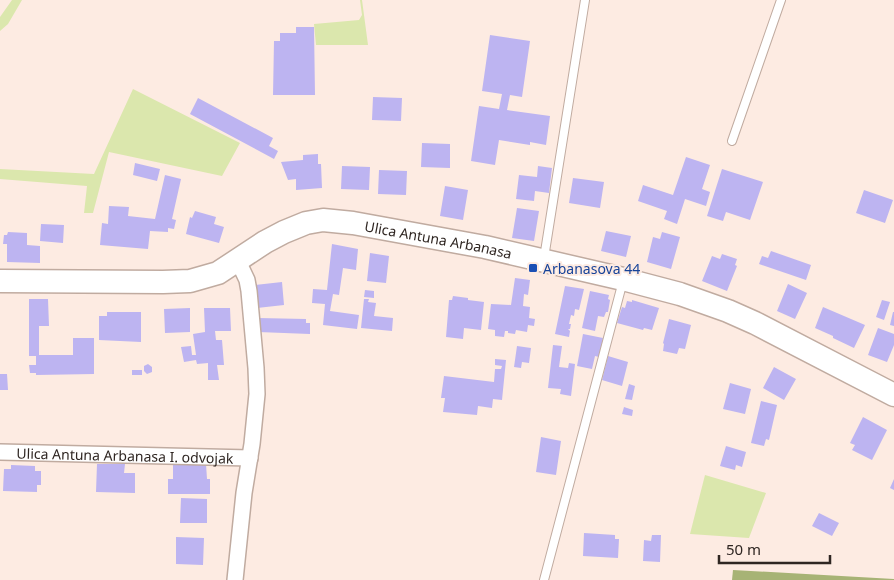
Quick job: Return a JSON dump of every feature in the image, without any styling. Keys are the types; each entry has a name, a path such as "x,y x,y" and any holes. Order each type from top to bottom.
{"main road":[{"name":"Ulica Antuna Arbanasa","path":"0,281 178,282 210,276 284,232 306,223 323,220 353,223 485,247 680,294 755,323 894,395"}],"street":[{"name":"Ulica Antuna Arbanasa I. odvojak","path":"235,580 244,493 255,418 256,368 247,280 238,261"},
{"name":"Ulica Antuna Arbanasa I. odvojak","path":"0,452 250,458"}],"lane":[{"path":"544,260 585,0"},
{"path":"732,141 781,0"},
{"path":"544,580 623,279"}],"green space":[{"path":"12,0 22,0 8,24 0,31 0,17"},
{"path":"360,0 362,0 368,45 316,45 314,24 359,20 362,15"},
{"path":"133,89 240,143 222,176 109,152 93,213 84,213 87,186 0,179 0,169 94,174"},
{"path":"705,475 766,493 749,538 690,534"},
{"path":"733,570 894,579 894,580 732,580"}],"building":[{"path":"296,27 314,27 315,95 273,95 274,41 280,41 280,33 296,33"},
{"path":"490,35 530,41 522,97 510,95 507,110 550,116 546,145 530,142 530,145 499,140 495,165 471,161 479,106 499,109 502,94 482,91"},
{"path":"373,97 402,98 401,121 372,120"},
{"path":"198,98 273,138 269,146 278,151 274,159 190,114"},
{"path":"422,143 450,144 450,168 421,167"},
{"path":"318,154 318,164 321,164 322,188 296,190 296,179 288,180 281,162 303,160 303,155"},
{"path":"686,157 710,165 702,189 710,192 706,206 685,199 677,224 664,219 667,211 638,201 643,185 673,195"},
{"path":"135,163 160,169 157,181 133,175"},
{"path":"342,166 370,167 369,190 341,189"},
{"path":"538,166 552,168 549,193 535,191 534,201 516,199 519,175 537,177"},
{"path":"722,169 763,182 750,220 726,212 723,221 707,216"},
{"path":"379,170 407,171 406,195 378,194"},
{"path":"165,175 181,179 172,219 176,220 174,229 168,228 168,232 150,231 148,249 100,245 102,223 108,224 109,206 129,207 128,216 155,219"},
{"path":"573,178 604,182 600,208 569,203"},
{"path":"445,186 468,190 463,220 440,216"},
{"path":"864,190 893,200 885,223 856,213"},
{"path":"517,208 539,211 534,241 512,238"},
{"path":"195,211 216,217 214,224 224,227 219,243 186,234 190,217 192,218"},
{"path":"41,224 64,225 63,243 40,241"},
{"path":"606,231 631,236 626,257 601,251"},
{"path":"8,232 27,233 27,245 40,246 40,263 7,262 7,244 3,244 4,235 7,235"},
{"path":"662,232 680,237 671,269 647,262 653,237 660,239"},
{"path":"332,244 358,249 356,270 343,268 339,295 333,294 330,311 359,315 357,329 323,325 325,304 312,303 313,289 327,290"},
{"path":"771,251 811,265 806,280 759,264 762,256 768,258"},
{"path":"370,253 389,256 386,283 367,281"},
{"path":"722,254 737,259 735,265 737,266 727,291 702,281 712,256 720,259"},
{"path":"515,278 530,280 528,295 524,294 523,306 530,307 529,318 535,319 534,326 528,325 527,332 516,330 515,334 505,331 504,337 495,336 495,330 488,329 491,304 511,305"},
{"path":"282,282 284,305 257,308 255,285"},
{"path":"788,284 807,293 795,319 777,311"},
{"path":"565,286 584,289 579,310 575,309 574,316 571,315 570,329 568,329 570,331 569,337 555,334"},
{"path":"365,290 374,291 374,298 364,297"},
{"path":"590,291 609,295 608,299 610,300 608,312 606,312 604,317 598,316 595,331 582,328"},
{"path":"453,296 484,302 481,330 464,328 463,339 446,337 449,300 452,300"},
{"path":"29,299 48,299 49,326 39,326 39,355 73,355 73,338 94,338 94,374 36,375 36,373 30,373 29,365 36,365 36,356 29,356"},
{"path":"364,299 369,299 368,302 376,303 374,316 393,318 392,331 361,328"},
{"path":"632,300 659,308 652,330 644,328 643,330 617,323 622,307 625,308 627,301 632,302"},
{"path":"882,300 890,302 884,320 876,317"},
{"path":"823,307 865,325 854,348 815,328"},
{"path":"190,308 190,332 165,333 164,309"},
{"path":"204,308 230,308 231,331 215,331 216,340 222,340 224,365 217,365 219,380 208,380 208,363 197,364 196,360 184,362 181,347 191,346 192,355 196,355 193,334 205,332"},
{"path":"107,312 141,312 141,342 99,340 99,316 107,316"},
{"path":"894,312 894,326 890,325"},
{"path":"258,318 306,319 306,323 310,323 310,334 258,332"},
{"path":"669,319 691,325 685,349 679,348 677,354 663,351"},
{"path":"878,328 894,334 894,345 887,362 868,355"},
{"path":"583,334 603,338 599,357 595,356 592,369 577,366"},
{"path":"553,345 562,346 559,367 568,368 569,363 575,364 571,396 560,394 561,389 548,388"},
{"path":"517,346 531,348 529,363 522,362 521,368 514,367"},
{"path":"608,356 628,362 622,386 602,380"},
{"path":"495,359 506,360 502,400 493,399 492,408 478,406 477,415 443,412 445,398 441,398 444,376 494,382 495,369 501,369 502,366 495,365"},
{"path":"148,364 152,367 152,372 147,374 144,371 144,366"},
{"path":"774,367 796,379 784,400 763,388"},
{"path":"132,370 142,370 142,375 132,375"},
{"path":"0,374 7,374 8,390 0,390"},
{"path":"730,383 751,389 745,414 723,409"},
{"path":"629,384 635,386 632,400 625,399"},
{"path":"761,401 777,405 769,440 766,439 764,446 751,443"},
{"path":"624,407 633,410 632,416 622,414"},
{"path":"863,417 887,430 872,460 852,450 855,445 850,443"},
{"path":"541,437 561,441 556,475 536,472"},
{"path":"726,446 746,452 742,467 736,465 735,470 720,466"},
{"path":"97,464 125,464 124,473 135,473 135,493 96,492"},
{"path":"173,464 206,464 207,479 210,479 210,494 168,494 168,479 173,479"},
{"path":"11,465 35,466 35,471 41,471 41,485 37,485 37,492 3,491 4,469 11,469"},
{"path":"894,479 894,490 890,488"},
{"path":"181,498 207,499 207,523 180,523"},
{"path":"819,513 839,523 832,536 812,526"},
{"path":"584,533 615,535 615,539 619,539 618,558 583,556"},
{"path":"652,535 661,535 660,562 643,561 644,540 651,541"},
{"path":"176,537 204,538 203,565 176,564"}],"place":[{"name":"Arbanasova 44","path":"533,268"}]}
